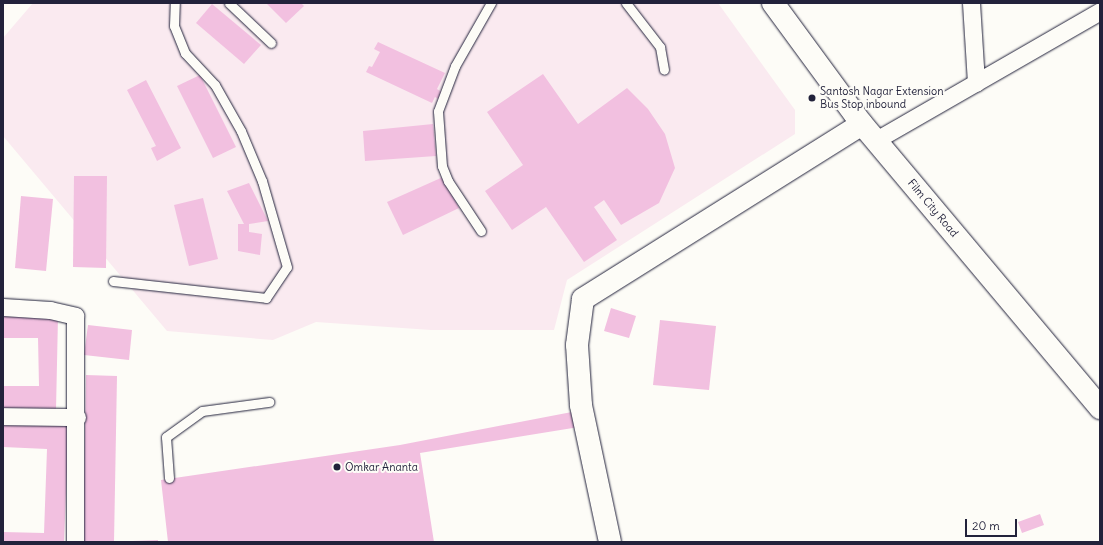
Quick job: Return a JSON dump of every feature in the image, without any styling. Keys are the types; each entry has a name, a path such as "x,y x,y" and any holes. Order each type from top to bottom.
{"street":[{"name":"Film City Road","path":"773,3 869,132 1100,408"},
{"path":"971,3 976,83"},
{"path":"610,542 581,404 577,345 582,299 869,132 976,83 1100,11"},
{"path":"3,308 50,310 75,316 77,417 75,542"},
{"path":"3,416 77,417"}],"lane":[{"path":"113,282 266,298 286,267 262,181 241,131 215,85 184,53 174,26 175,3"},
{"path":"229,3 271,43"},
{"path":"481,231 455,196 444,171 438,111 455,66 491,3"},
{"path":"626,3 660,47 664,70"},
{"path":"169,478 166,437 202,411 269,402"}],"shaded area":[{"path":"33,3 718,3 795,110 795,134 567,280 554,330 431,330 316,322 273,340 167,331 3,136 3,38"}],"building":[{"path":"266,3 301,3 304,6 286,23"},
{"path":"212,4 261,45 244,64 196,23"},
{"path":"378,42 445,73 437,89 442,92 438,99 435,97 432,103 366,72 369,66 372,67 380,52 374,49"},
{"path":"543,74 578,124 627,88 648,109 665,134 675,168 659,203 621,225 604,200 594,207 617,240 584,262 546,207 512,230 485,191 523,165 487,112"},
{"path":"200,75 236,147 213,158 177,86"},
{"path":"146,80 181,148 157,161 151,148 156,146 127,90"},
{"path":"433,124 436,156 365,161 363,131"},
{"path":"74,176 107,176 106,268 73,267"},
{"path":"443,177 459,208 403,235 387,202"},
{"path":"249,183 268,221 249,224 249,232 262,234 260,255 238,251 238,224 244,224 227,191"},
{"path":"21,196 53,199 46,271 15,268"},
{"path":"203,198 218,259 189,266 174,205"},
{"path":"611,308 636,316 629,338 604,331"},
{"path":"3,316 58,317 56,410 3,409 3,386 39,386 38,338 3,338"},
{"path":"660,320 716,326 709,390 653,385"},
{"path":"88,325 132,330 129,360 84,355"},
{"path":"86,375 117,376 114,542 83,542"},
{"name":"Omkar Ananta","path":"577,411 579,427 420,453 434,542 168,542 161,480 400,445"},
{"path":"69,419 64,542 3,542 3,532 44,533 47,449 3,447 3,421"},
{"path":"1040,514 1044,525 1022,533 1018,522"},
{"path":"158,540 158,542 132,542 132,541"}],"place":[{"name":"Santosh Nagar Extension Bus Stop inbound","path":"812,98"},
{"name":"Omkar Ananta","path":"337,467"}]}
